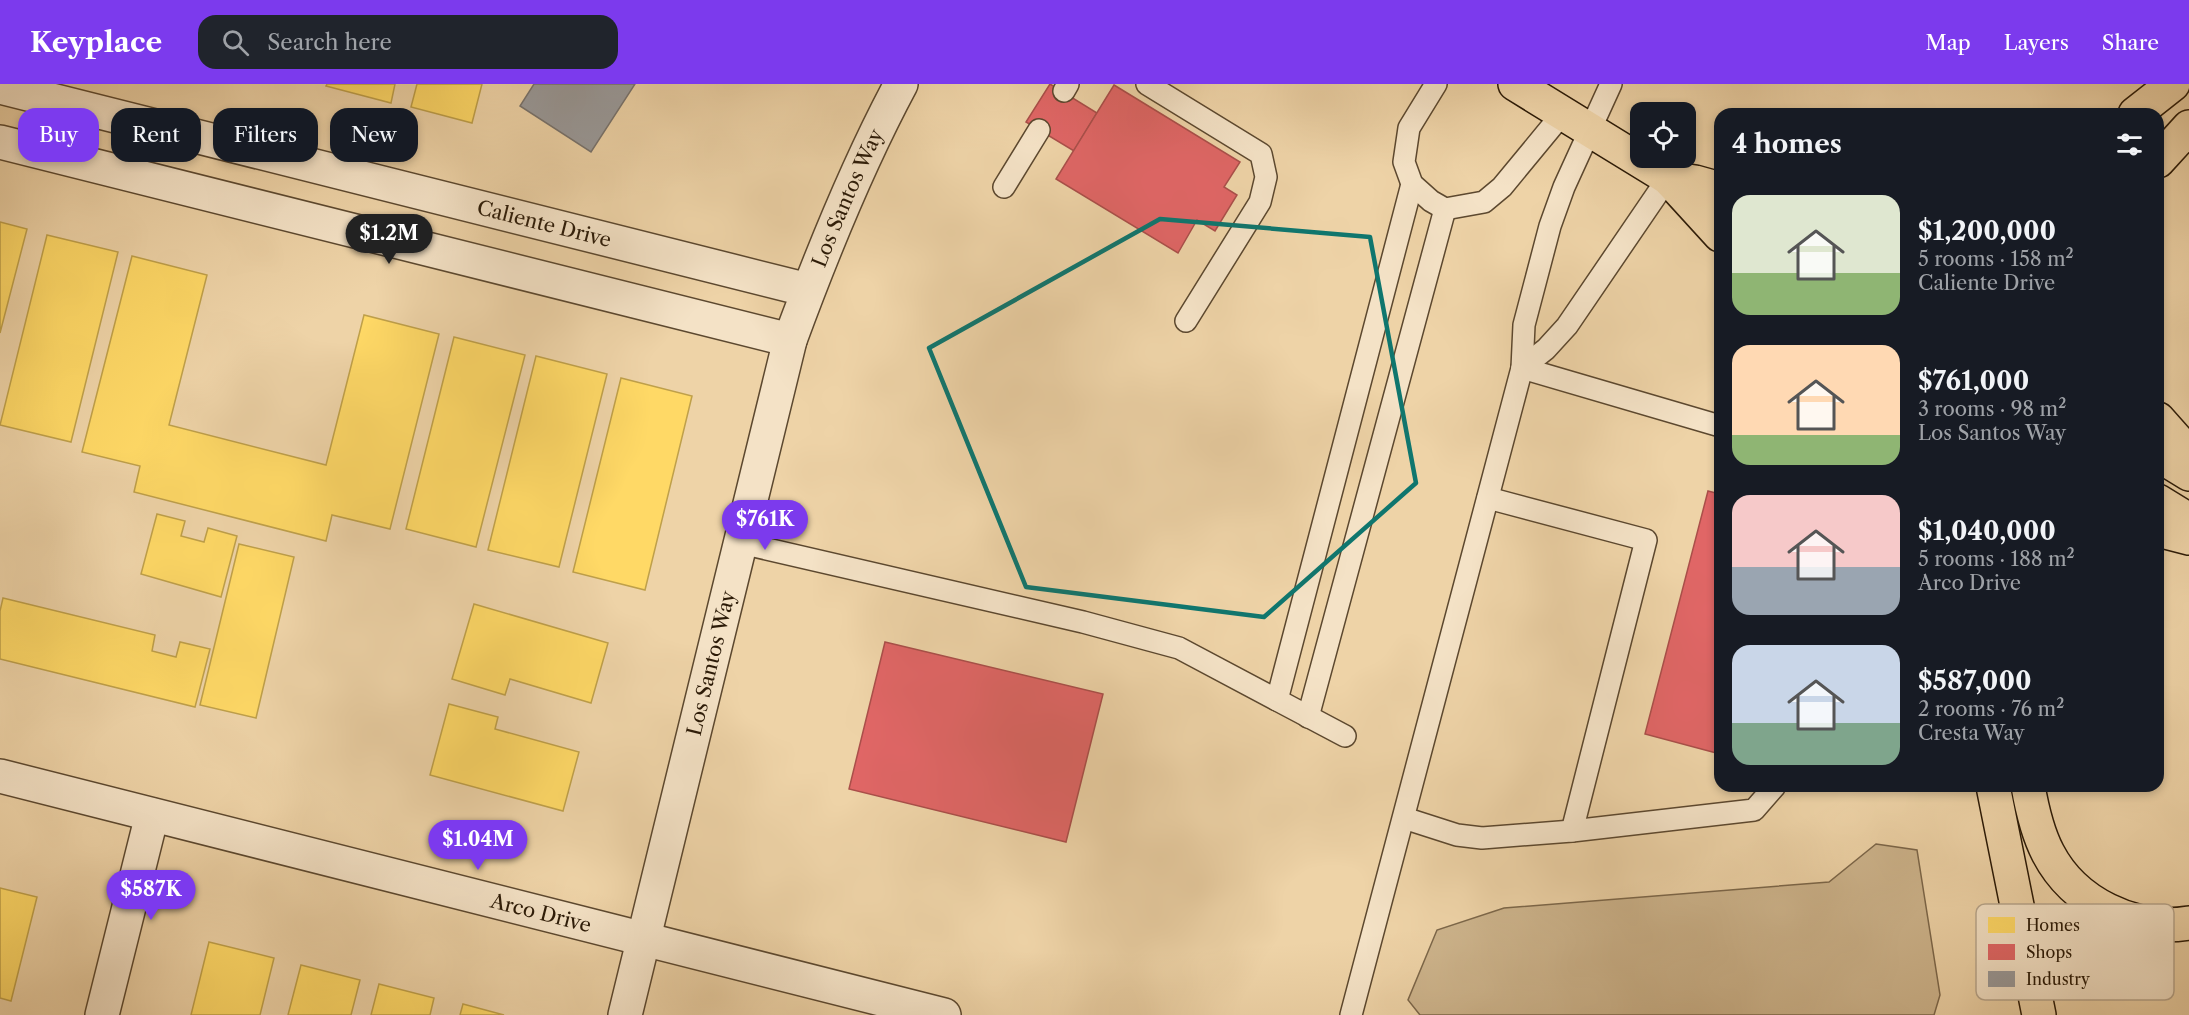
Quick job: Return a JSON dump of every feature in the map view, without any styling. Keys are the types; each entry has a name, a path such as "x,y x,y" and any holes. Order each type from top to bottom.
{"main road":[{"path":"1515,84 1668,178 1714,220"},
{"path":"2143,108 2173,84"},
{"path":"2164,154 2189,127"},
{"path":"1668,178 1714,187"},
{"path":"1668,178 1714,228"},
{"path":"2164,427 2189,454"},
{"path":"2164,459 2189,474"},
{"path":"2164,505 2189,520"},
{"path":"2164,532 2189,538"},
{"path":"1995,792 2017,904"},
{"path":"2029,792 2043,842 2057,867 2075,887 2099,904"},
{"path":"2174,924 2189,923"},
{"path":"2036,1000 2039,1015"}],"street":[{"name":"Los Santos Way","path":"625,1015 790,340 847,196 901,84"},
{"name":"Caliente Drive","path":"0,87 808,290"},
{"path":"0,142 790,340"},
{"path":"440,251 454,201"},
{"name":"Arco Drive","path":"0,776 944,1015"},
{"path":"102,1015 152,815"}],"lane":[{"path":"1147,84 1262,154 1266,177 1260,202 1186,321"},
{"path":"1436,84 1410,128 1404,162 1412,184 1431,201 1445,209 1484,202 1502,187 1563,113"},
{"path":"1351,1015 1522,368 1524,325 1550,226 1572,168 1592,131 1611,84"},
{"path":"1004,187 1039,130"},
{"path":"1522,368 1541,355 1567,326 1668,178"},
{"path":"1277,700 1412,184"},
{"path":"1308,717 1445,209"},
{"path":"1522,368 1714,424"},
{"path":"1488,498 1646,540 1572,831"},
{"path":"741,543 1083,622 1179,648 1345,736"},
{"path":"1404,818 1469,837 1572,831 1754,810 1770,792"}],"highlighted area":[{"path":"1160,219 1370,237 1416,483 1264,617 1026,587 929,348"}],"shaded area":[{"path":"1876,844 1917,850 1940,995 1934,1015 1420,1015 1408,1000 1437,930 1504,908 1829,882"}],"building: Homes":[{"path":"327,84 395,84 391,103 326,86"},
{"path":"417,84 482,84 472,123 411,107"},
{"path":"0,222 27,229 0,333"},
{"path":"47,235 118,252 71,442 0,425"},
{"path":"132,256 207,275 169,425 326,465 364,315 439,334 390,529 332,515 326,541 134,492 140,466 82,452"},
{"path":"454,337 525,355 476,547 406,529"},
{"path":"536,356 607,374 559,567 488,550"},
{"path":"621,378 692,396 645,590 573,572"},
{"path":"157,514 185,521 181,536 204,542 208,528 237,536 221,597 141,574"},
{"path":"239,544 294,557 256,718 200,705"},
{"path":"3,598 155,635 152,651 176,657 180,642 210,649 195,707 0,659 0,611"},
{"path":"474,604 608,643 591,703 510,679 505,695 452,679"},
{"path":"449,704 498,717 495,729 579,752 563,811 430,775"},
{"path":"0,888 37,897 11,1001 0,998"},
{"path":"209,942 274,958 260,1015 191,1015"},
{"path":"301,965 360,980 351,1015 288,1015"},
{"path":"379,984 434,998 430,1015 371,1015"},
{"path":"463,1004 504,1015 460,1015"}],"building: Shops":[{"path":"1050,84 1097,113 1074,151 1026,122"},
{"path":"1114,85 1240,162 1224,187 1237,195 1215,231 1197,220 1178,253 1056,179"},
{"path":"1708,491 1714,492 1714,752 1645,734"},
{"path":"885,642 1103,694 1066,842 849,789"}],"building: Industry":[{"path":"534,84 635,84 591,152 520,106"}]}
